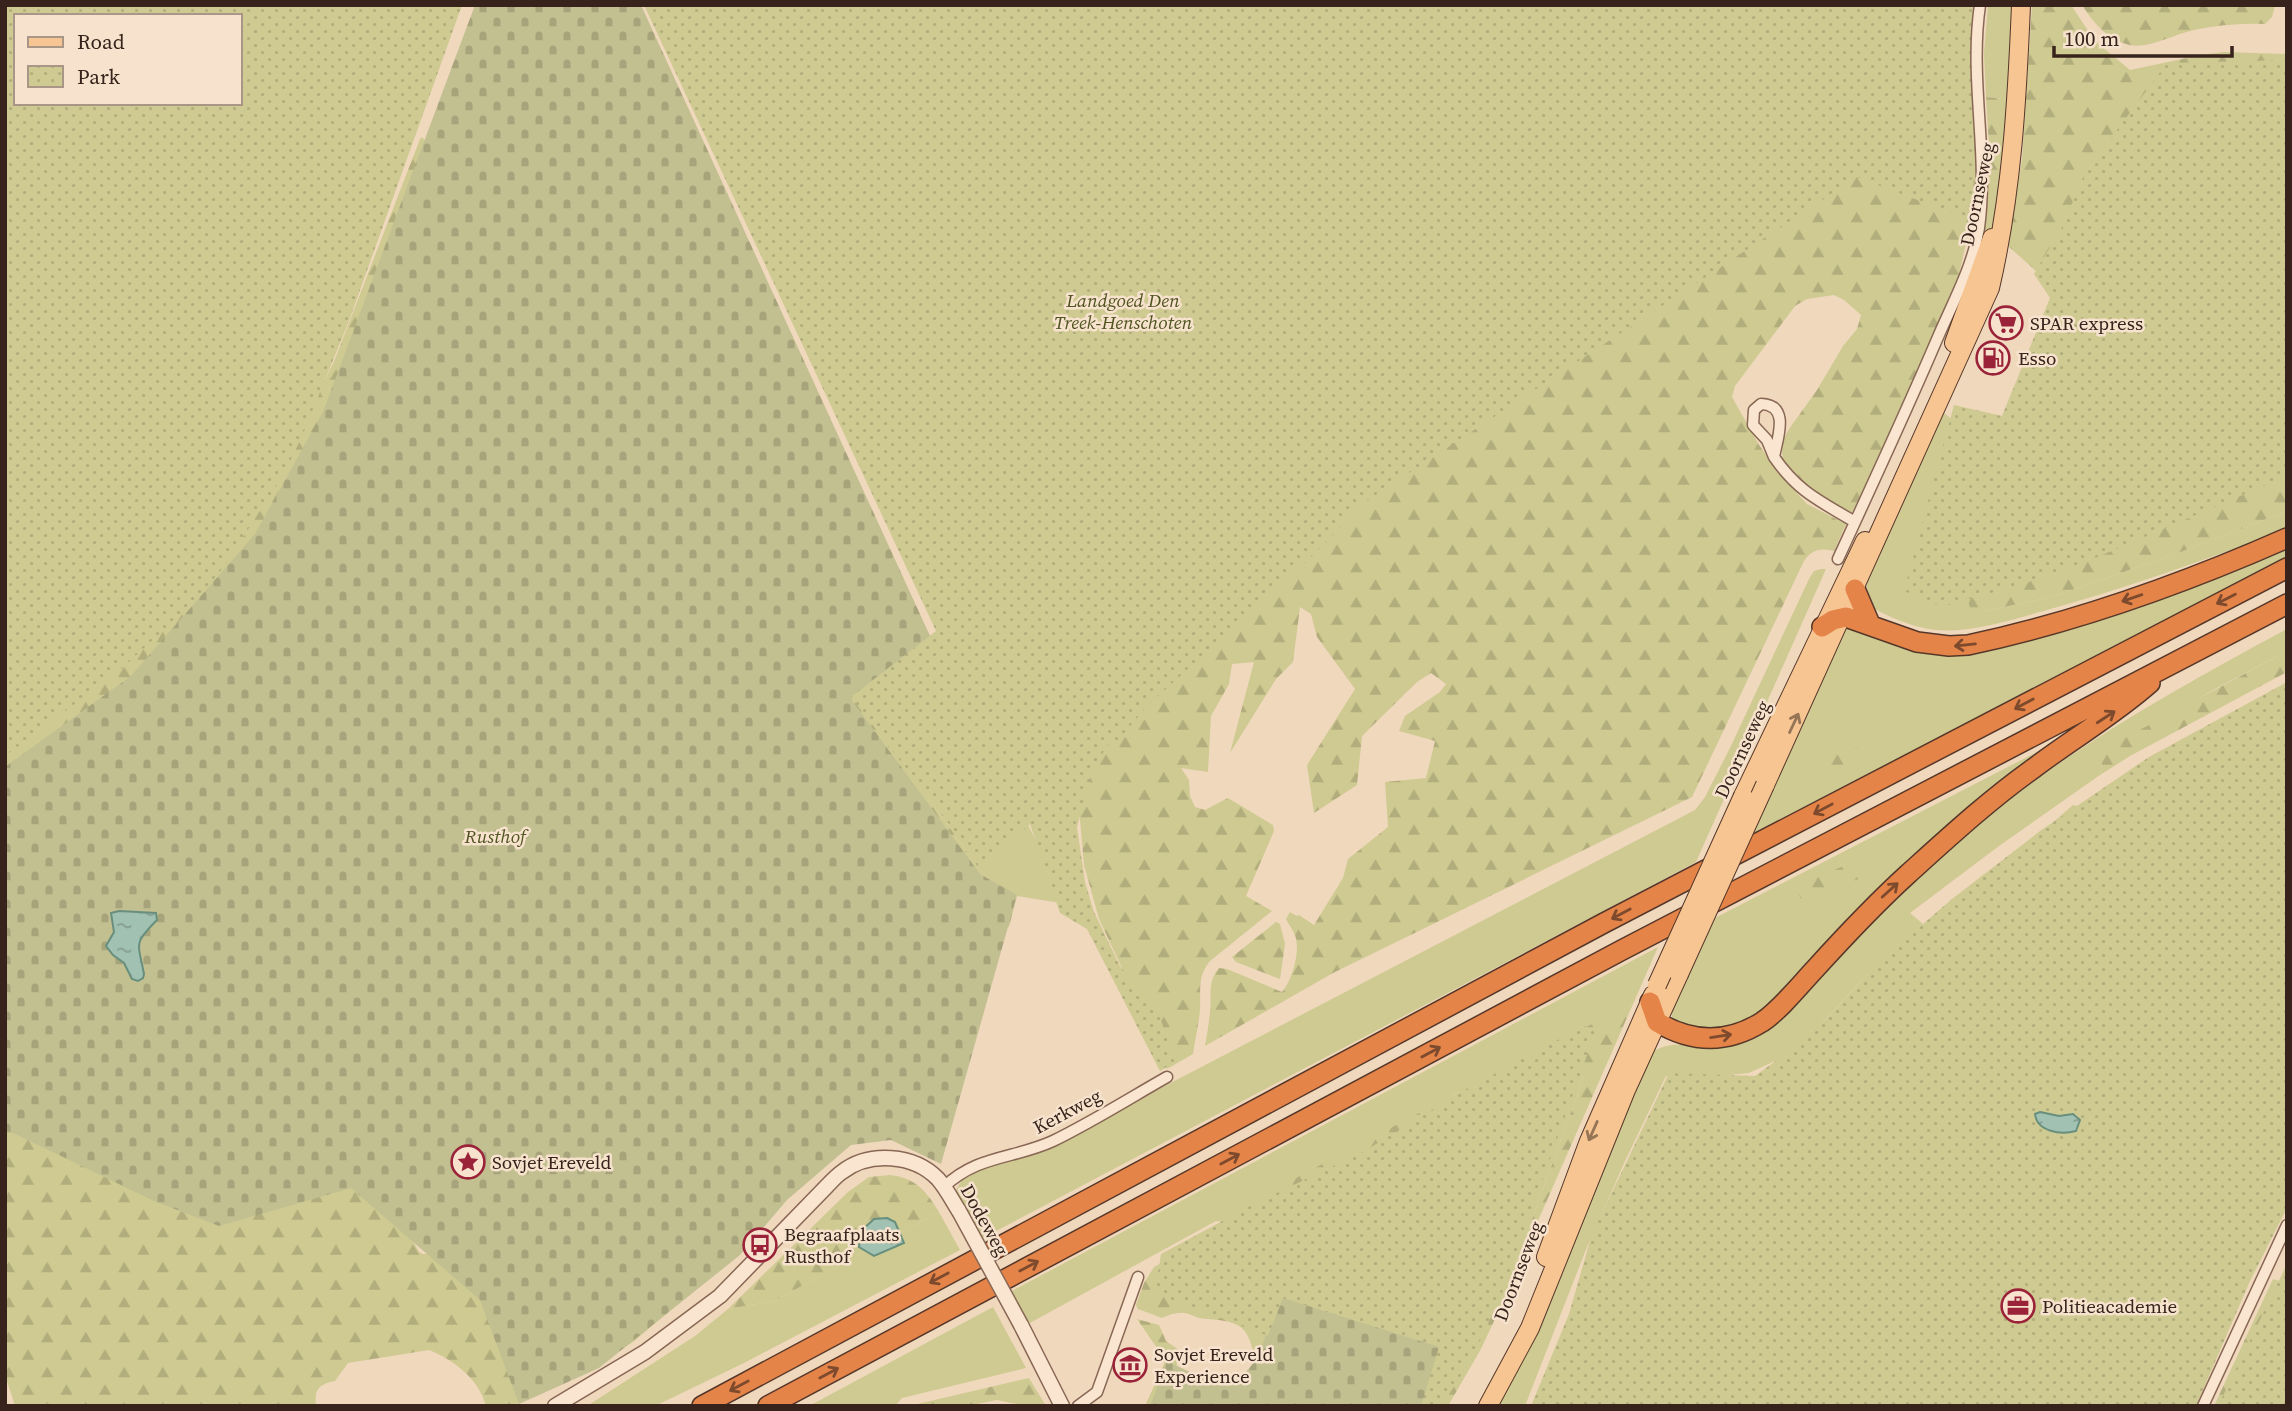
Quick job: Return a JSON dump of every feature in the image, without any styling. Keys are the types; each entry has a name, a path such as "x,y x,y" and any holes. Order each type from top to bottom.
{"highway":[{"path":"1822,627 1843,617 1871,624 1917,642 1949,646 1978,643 2058,622 2149,592 2287,538"},
{"path":"702,1406 1580,936 2287,568"},
{"path":"1855,589 1871,624"},
{"path":"768,1406 1573,976 2287,604"},
{"path":"1654,994 1657,1022 1677,1034 1699,1039 1730,1036 1762,1021 1799,986 1876,903 1962,826 2031,769 2123,707 2174,662"}],"main road":[{"name":"Doornseweg","path":"1489,1406 1530,1328 1626,1090 1843,617 1990,288 2003,236 2012,167 2021,5"},
{"name":"Doornseweg","path":"1475,1406 1521,1326 1589,1141 1744,796 1891,486 1957,336 1995,229 2017,100"}],"street":[{"name":"Doornseweg","path":"1838,559 1900,427 1969,265 1978,231 1983,190 1977,76 1980,5"},
{"path":"1774,457 1789,478 1803,491 1855,522"},
{"name":"Kerkweg","path":"944,1187 958,1173 1053,1141 1167,1077"},
{"name":"Dodeweg","path":"555,1406 645,1352 720,1296 842,1171 870,1159 896,1158 922,1167 944,1187 1021,1325 1062,1406"},
{"path":"2203,1406 2287,1226"},
{"path":"1078,1406 1097,1392 1139,1276"}],"green space":[{"path":"5,5 462,5 349,321 285,472 226,564 194,602 120,670 5,756"},
{"name":"Rusthof","path":"475,5 641,5 936,649 851,699 980,874 1017,895 941,1164 891,1140 851,1145 787,1200 740,1255 599,1368 519,1404 480,1300 351,1188 219,1226 154,1201 5,1129 5,767 131,676 255,534 323,412"},
{"name":"Landgoed Den Treek-Henschoten","path":"644,5 1975,5 1972,80 1975,165 1970,220 1857,177 1365,502 1310,558 1147,706 1117,745 1111,742 1093,766 1077,827 1085,882 1094,912 1120,966 1159,1014 1175,1062 1160,1071 1087,929 1060,913 1030,824 980,870 949,824 851,697 936,631"},
{"path":"1976,5 1977,194 1958,279 1947,315 1913,394 1851,514 1797,479 1783,462 1782,452 1783,440 1789,429 1857,329 1861,315 1834,295 1807,299 1795,306 1735,386 1732,397 1759,445 1782,477 1807,504 1846,524 1834,551 1817,550 1804,561 1692,797 1333,973 1205,1046 1211,984 1215,973 1219,968 1227,969 1282,992 1292,972 1297,947 1293,931 1286,919 1290,912 1314,925 1343,878 1348,859 1388,827 1385,782 1426,778 1435,741 1399,731 1405,716 1440,692 1446,684 1431,673 1417,682 1362,736 1357,785 1314,813 1307,765 1355,689 1317,637 1311,614 1300,607 1293,662 1276,679 1230,753 1254,662 1232,664 1229,684 1211,716 1208,772 1181,768 1189,780 1190,796 1195,807 1205,810 1228,798 1273,825 1274,831 1246,896 1272,911 1206,967 1200,984 1193,1054 1167,1069 1099,919 1084,865 1079,809 1029,765"},
{"path":"1988,5 2016,5 2011,100 1986,97 1984,53"},
{"path":"2032,5 2071,5 2095,41 2130,70 2224,52 2287,54 2287,76 2046,280 2007,245 2022,160"},
{"path":"2082,5 2275,5 2272,17 2265,24 2203,28 2151,44 2134,46 2106,34"},
{"path":"2287,60 2287,476 2072,568 2016,586 1941,607 1904,591 1954,405 2002,416 2050,298 2034,274 2062,227 2085,173 2167,63"},
{"path":"1986,97 2011,100 2002,184 1988,182"},
{"name":"Rusthof","path":"422,137 858,698 983,875 1017,896 1009,927 825,984 377,1174 419,1252 423,1254 452,1253 698,1287 633,1342 541,1394 512,1406 486,1406 478,1387 464,1372 429,1350 348,1363 335,1381 319,1388 316,1406 15,1406 5,1375 5,751 305,422 335,359"},
{"path":"1988,182 2002,184 1988,256 1973,295"},
{"path":"2287,300 2287,511 2055,596 1981,612 1971,610 1964,590 2162,488"},
{"path":"1943,412 1959,425 1964,590 1981,612 2055,596 2287,511 2287,529 2133,584 2002,622 1975,628 1935,630 1904,622 1856,600"},
{"path":"2287,549 2287,560 1749,835 1847,621 1926,649 2173,591"},
{"path":"1826,569 1696,862 981,1239 955,1192 964,1176 1159,1089 1695,810 1705,797 1729,750 1809,579 1814,571"},
{"path":"2287,629 2287,651 2213,690 2103,755 2100,775 1910,913 1923,924 1862,980 1821,1024 2073,805 2287,873 1784,1057 1749,1073 1677,1080 1666,1076 1585,1252 1525,1406 1499,1406 1649,1053 1673,1045 1727,1047 1761,1034 1777,1022 1936,861 2029,785 2136,714"},
{"path":"2287,651 2287,672 2130,756 2100,775 2103,755 2108,747"},
{"path":"2287,682 2287,1208 2250,1281 2196,1406 1531,1406 1569,1314 1592,1234 1669,1073 1755,1076 1811,1035 1878,963 1952,899 2040,831 2149,757"},
{"path":"858,698 984,735 1067,904 1017,896 983,875"},
{"path":"2066,737 1776,1000 1741,1027 1698,1030 1674,1021 1672,1007 1711,920"},
{"path":"1856,747 1867,750 1869,758 1838,776 1829,777 1825,773 1830,758"},
{"path":"1864,857 1871,865 1861,878 1801,899 1799,895 1803,885 1809,881"},
{"path":"1276,922 1280,924 1285,944 1280,979 1236,962 1232,957"},
{"path":"1658,947 1633,1004 1530,1056 1584,1076 1504,1297 1458,1279 1440,1142 1458,1092 1283,1198 1226,1222 1216,1221 1028,1324 1010,1292"},
{"path":"1633,1004 1495,1319 1448,1406 1419,1406 1260,1360 1254,1357 1247,1335 1236,1324 1182,1313 1162,1318 1138,1309 1136,1305 1144,1283 1154,1267 1283,1198 1277,1188 1459,1092 1440,1142 1430,1268 1504,1297 1584,1076 1529,1055"},
{"path":"1584,1026 1596,1030 1502,1293 1475,1352 1442,1406 1421,1406 1439,1347 1283,1298 1268,1336 1155,1294 1161,1254 1254,1204 1363,1152 1468,1088"},
{"path":"890,1175 914,1182 939,1212 774,1301 728,1309 848,1192 869,1177"},
{"path":"939,1212 960,1250 744,1363 655,1406 587,1406 695,1336 728,1309 774,1301"},
{"path":"2287,1264 2287,1406 2218,1406"},
{"path":"2273,1279 2286,1283 2238,1406 2214,1406"},
{"path":"1278,1291 1450,1348 1426,1406 1150,1406 1167,1361 1194,1374 1223,1381 1236,1379 1247,1371 1262,1346"},
{"path":"993,1307 1026,1368 902,1398 895,1406 809,1406"},
{"path":"1137,1319 1159,1325 1166,1341 1179,1350 1176,1370 1157,1406 1145,1406 1164,1364 1164,1358"},
{"path":"1029,1378 1046,1406 1026,1406 997,1400 967,1406 909,1406"}],"water":[{"path":"111,913 156,913 157,920 139,944 144,974 138,981 132,979 124,963 106,946 114,932"},
{"path":"2040,1112 2059,1116 2073,1114 2080,1120 2076,1131 2051,1131 2037,1120 2035,1114"},
{"path":"887,1218 895,1222 904,1243 874,1256 859,1247 861,1231 874,1219"}],"place":[{"name":"SPAR express","path":"2006,323"},
{"name":"Esso","path":"1993,358"},
{"name":"Sovjet Ereveld","path":"468,1162"},
{"name":"Begraafplaats Rusthof","path":"760,1245"},
{"name":"Politieacademie","path":"2018,1306"},
{"name":"Sovjet Ereveld Experience","path":"1130,1365"}]}
